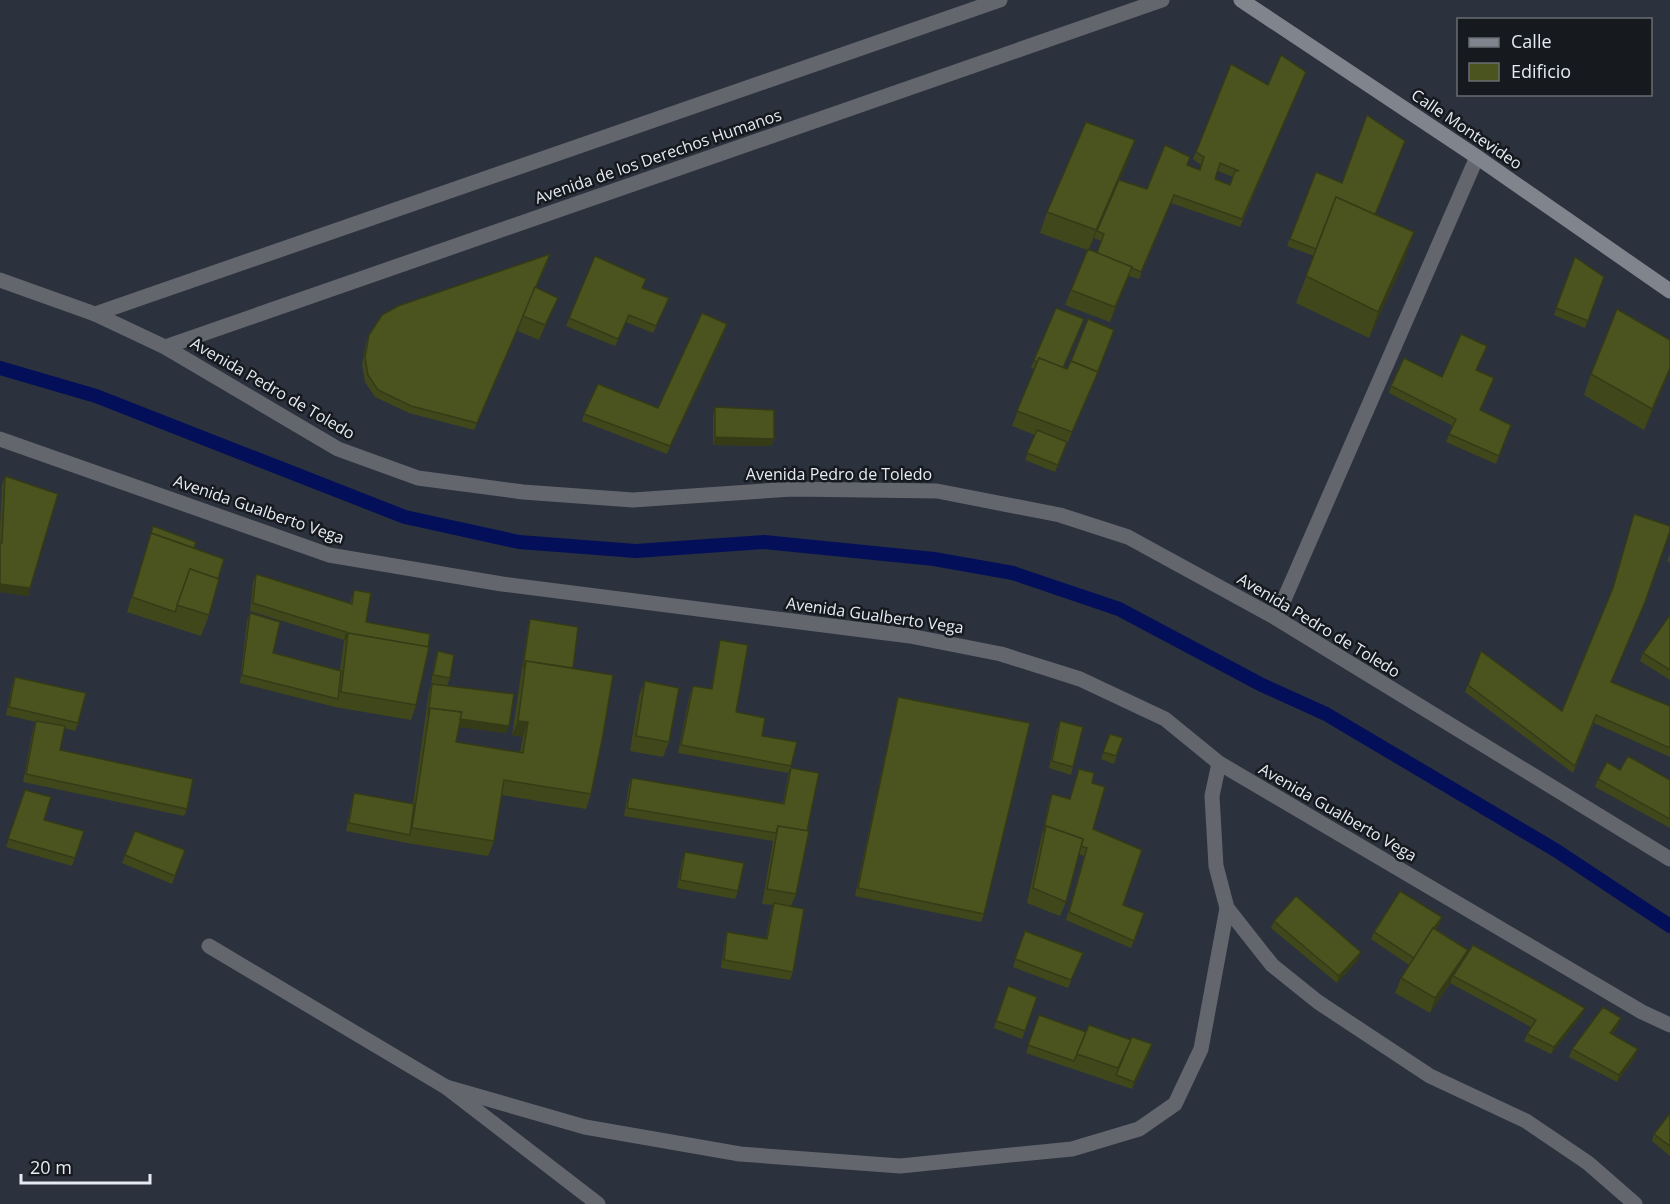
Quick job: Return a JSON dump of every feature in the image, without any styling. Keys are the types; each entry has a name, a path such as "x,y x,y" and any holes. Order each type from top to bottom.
{"street":[{"path":"95,314 1000,0"},
{"name":"Avenida de los Derechos Humanos","path":"165,347 1162,0"},
{"name":"Calle Montevideo","path":"1241,0 1477,157 1670,291"},
{"path":"1276,618 1477,157"},
{"name":"Avenida Pedro de Toledo","path":"0,280 95,314 165,347 338,449 418,478 523,492 633,500 792,489 937,491 1060,515 1128,537 1276,618 1670,859"},
{"name":"Avenida Gualberto Vega","path":"0,439 329,555 502,584 910,636 1001,654 1080,679 1165,719 1219,763 1642,1012 1670,1025"},
{"path":"1219,763 1212,796 1216,866 1227,908 1272,965 1318,1002 1430,1076 1526,1120 1588,1163 1635,1204"},
{"path":"446,1087 585,1127 740,1154 900,1166 1072,1149 1139,1129 1174,1104 1201,1049 1227,908"},
{"path":"209,946 446,1087 598,1204"}],"building":[{"path":"1281,55 1306,72 1242,219 1174,195 1141,272 1097,253 1104,234 1097,231 1119,180 1147,189 1165,145 1190,157 1187,165 1200,170 1204,157 1196,152 1231,64 1268,85","holes":["1220,163 1239,171 1235,171 1230,185 1215,179"]},
{"path":"1367,115 1405,141 1375,215 1336,197 1316,249 1290,239 1316,172 1342,183"},
{"path":"1086,122 1135,140 1096,230 1047,212"},
{"path":"1336,197 1414,232 1378,312 1306,276"},
{"path":"1088,249 1132,267 1115,307 1071,290"},
{"path":"550,254 477,423 411,406 378,390 368,375 365,357 369,335 382,315 398,306"},
{"path":"595,256 646,279 642,288 669,298 656,326 629,315 618,339 569,318"},
{"path":"1575,257 1604,277 1588,321 1556,308"},
{"path":"535,287 558,298 545,325 523,316"},
{"path":"1056,308 1084,319 1063,368 1039,358 1037,362 1034,360"},
{"path":"1617,309 1670,340 1670,368 1652,409 1591,374"},
{"path":"702,313 727,324 670,446 584,414 598,384 658,408"},
{"path":"1088,319 1114,330 1098,372 1071,361"},
{"path":"1461,334 1487,346 1476,370 1494,378 1480,410 1511,425 1499,456 1449,434 1456,419 1391,386 1404,358 1442,377"},
{"path":"1039,358 1067,369 1071,361 1098,372 1072,432 1017,411"},
{"path":"715,407 774,410 774,439 715,437"},
{"path":"1037,430 1067,442 1058,465 1027,453"},
{"path":"5,476 58,494 30,588 0,584 0,542 2,543"},
{"path":"1634,514 1670,526 1670,531 1645,602 1611,682 1670,706 1670,748 1596,715 1575,766 1468,685 1481,651 1562,711 1613,588"},
{"path":"153,526 196,542 194,548 151,533"},
{"path":"151,533 224,559 218,579 190,569 175,612 132,597"},
{"path":"190,569 219,579 209,615 177,605"},
{"path":"256,574 352,604 354,590 371,593 366,622 430,634 428,647 348,633 345,640 346,632 253,603"},
{"path":"250,613 280,622 273,653 341,671 338,699 242,675"},
{"path":"1670,615 1670,670 1643,653"},
{"path":"530,619 578,627 573,668 526,661 523,668"},
{"path":"348,633 429,647 416,705 341,692"},
{"path":"720,640 748,645 736,712 765,718 762,736 797,742 791,766 681,745 693,686 712,689"},
{"path":"438,651 454,655 450,678 433,675"},
{"path":"526,661 613,675 591,794 504,780 494,841 412,828 430,708 462,712 456,742 523,753 528,722 518,721"},
{"path":"15,677 86,693 78,723 9,707"},
{"path":"645,681 679,688 669,742 636,736"},
{"path":"432,684 514,694 509,726 460,719 462,712 430,708 428,715"},
{"path":"898,697 1030,723 984,914 858,888"},
{"path":"36,721 65,726 60,750 193,779 187,809 26,774"},
{"path":"1060,721 1083,727 1073,767 1052,761"},
{"path":"1110,734 1123,738 1116,756 1103,752"},
{"path":"1628,756 1670,780 1670,819 1598,779 1607,762 1620,770"},
{"path":"791,768 819,773 807,831 778,826 776,833 627,808 632,778 784,804"},
{"path":"1079,769 1094,773 1092,783 1105,787 1093,829 1142,850 1123,905 1144,913 1134,941 1069,912 1087,848 1081,846 1083,839 1046,826 1043,833 1052,794 1070,799"},
{"path":"25,790 51,797 44,820 84,831 75,858 8,839"},
{"path":"354,793 414,804 410,835 349,823"},
{"path":"778,826 809,831 796,894 767,889"},
{"path":"1046,826 1083,839 1066,902 1033,888"},
{"path":"135,831 185,850 175,876 125,855"},
{"path":"685,852 744,863 738,891 680,880"},
{"path":"1400,891 1442,917 1414,958 1374,932"},
{"path":"1296,896 1361,952 1339,976 1274,921"},
{"path":"774,903 804,909 793,972 724,960 727,932 767,939"},
{"path":"1433,928 1468,950 1435,998 1401,978"},
{"path":"1025,931 1083,953 1071,980 1015,959"},
{"path":"1473,945 1585,1008 1554,1047 1527,1034 1536,1020 1453,976"},
{"path":"1008,986 1037,997 1025,1031 996,1021"},
{"path":"1603,1007 1621,1018 1610,1033 1638,1049 1619,1075 1572,1049"},
{"path":"1039,1015 1086,1032 1074,1061 1028,1045"},
{"path":"1089,1025 1131,1040 1118,1068 1077,1054"},
{"path":"1132,1037 1152,1044 1134,1082 1116,1075"},
{"path":"1670,1113 1670,1146 1654,1134"}],"waterway":[{"path":"0,368 96,396 405,517 519,542 636,551 764,542 934,559 1013,573 1119,609 1262,685 1326,714 1557,851 1670,926"}]}
